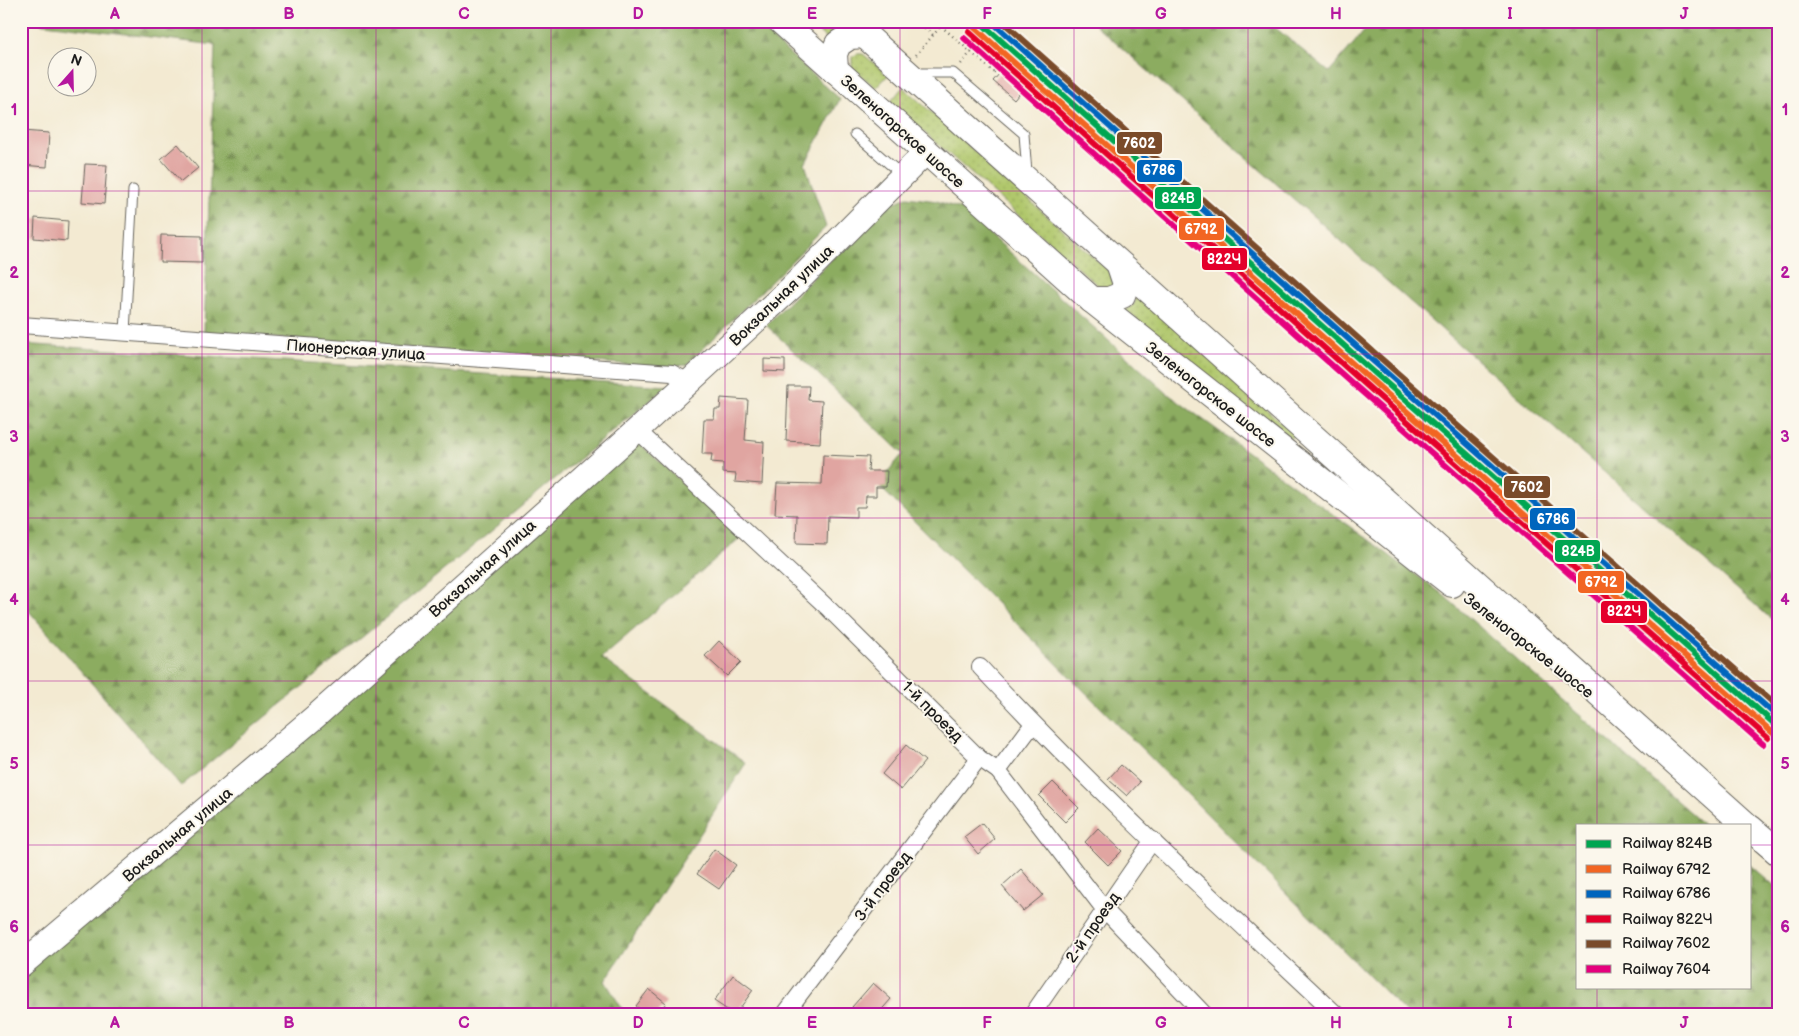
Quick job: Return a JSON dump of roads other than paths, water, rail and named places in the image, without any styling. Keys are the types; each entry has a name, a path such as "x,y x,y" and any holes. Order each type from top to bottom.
{"main road":[{"name":"Зеленогорское шоссе","path":"781,21 1092,300 1658,748"},
{"name":"Зеленогорское шоссе","path":"857,28 1120,266 1745,824"},
{"path":"835,70 834,54 838,44 850,36 857,28"},
{"path":"1092,300 1109,300 1122,295 1126,284 1120,266"},
{"path":"1752,830 1778,852"}],"street":[{"name":"Вокзальная улица","path":"21,965 316,716 636,430 791,288 926,152"},
{"name":"Пионерская улица","path":"21,326 125,332 672,373 688,382"},
{"name":"1-й проезд","path":"636,430 829,609 980,758 998,771 1104,909 1204,1015"},
{"path":"980,667 1033,724 1337,1015"},
{"path":"998,771 1033,724"},
{"name":"3-й проезд","path":"784,1015 980,758"},
{"name":"2-й проезд","path":"1032,1015 1153,840"}],"lane":[{"path":"906,72 953,73 1024,134 1027,181"},
{"path":"854,134 902,175"},
{"path":"125,332 134,190"}],"rail line":[{"name":"824В","path":"979,21 1367,366 1778,727"},
{"name":"6786","path":"991,21 1372,360 1778,717"},
{"name":"7602","path":"1002,21 1377,355 1778,707"},
{"name":"6792","path":"974,27 1362,372 1773,733"},
{"name":"822Ч","path":"969,32 1357,377 1768,738"},
{"name":"7604","path":"964,38 1352,383 1763,744"}]}
